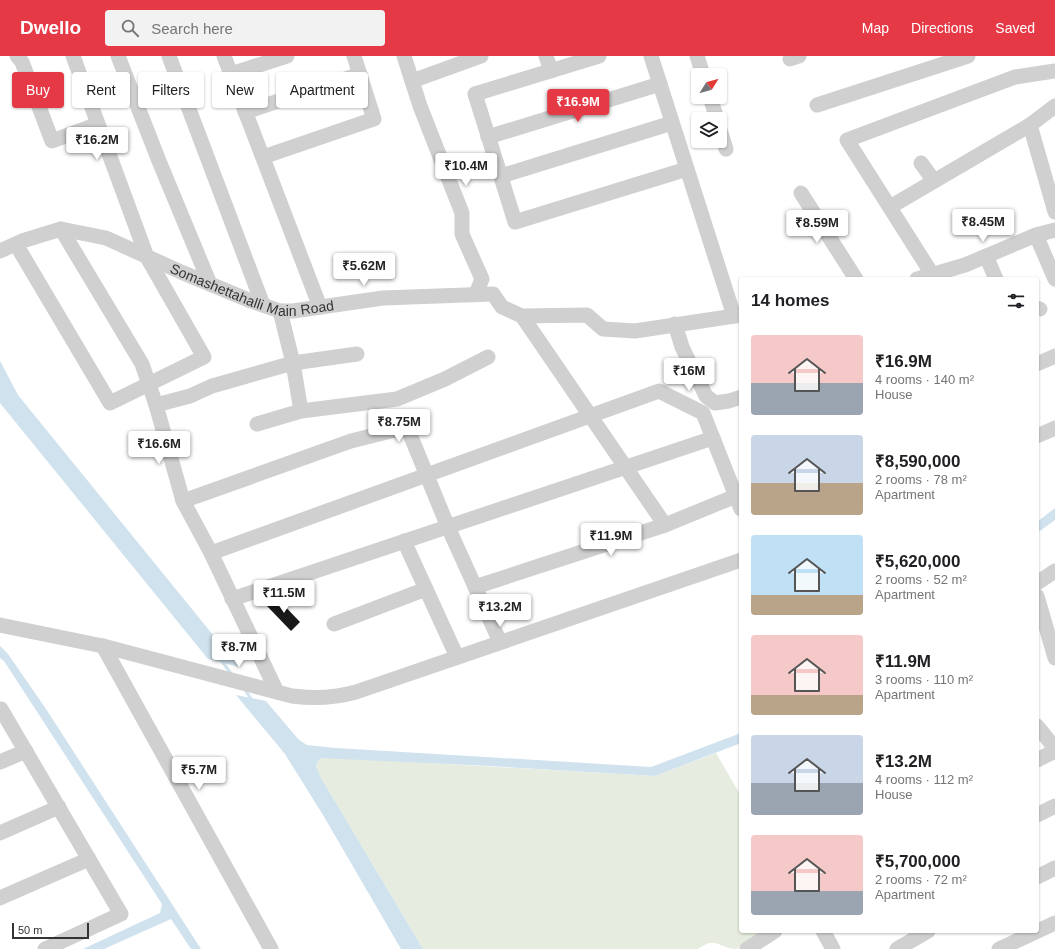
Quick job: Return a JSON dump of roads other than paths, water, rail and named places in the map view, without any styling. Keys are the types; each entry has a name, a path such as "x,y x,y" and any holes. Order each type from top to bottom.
{"street":[{"path":"17,56 22,62 52,141 98,124"},
{"path":"17,246 110,403 204,357 147,257 74,56"},
{"path":"118,56 159,161 210,284"},
{"path":"169,56 263,305"},
{"path":"224,56 230,72"},
{"path":"237,72 287,56"},
{"path":"354,56 359,72"},
{"path":"404,56 420,106 462,213 462,234 482,279 476,294"},
{"path":"412,81 481,56"},
{"path":"546,56 551,71"},
{"path":"597,56 475,94 515,222 687,169"},
{"path":"651,56 687,169 738,316"},
{"path":"697,56 701,68"},
{"path":"817,105 968,56"},
{"path":"932,274 847,140 1015,77 1055,71"},
{"path":"488,137 660,84"},
{"path":"263,157 374,119 368,100"},
{"path":"245,112 276,102"},
{"path":"890,207 1030,125 1055,106"},
{"path":"244,108 320,307"},
{"path":"501,176 672,123"},
{"path":"1030,125 1055,212"},
{"path":"921,163 934,182"},
{"path":"801,194 855,277"},
{"path":"61,229 142,364 156,406 183,501 210,553 277,692"},
{"name":"Somashettahalli Main Road","path":"0,251 22,241 61,229 106,238 210,284 280,311 293,311 383,298 493,294 502,307 522,316 586,315 602,329 635,331 674,324 738,316"},
{"path":"923,277 965,265 1036,235 1055,230"},
{"path":"1036,235 1055,279"},
{"path":"986,256 995,277"},
{"path":"280,311 293,363 301,411"},
{"path":"522,316 665,525"},
{"path":"674,324 682,347 706,396 715,403 739,398"},
{"path":"156,406 190,396 212,386 293,363 357,354"},
{"path":"1039,363 1055,356"},
{"path":"257,424 301,411 397,399 488,357"},
{"path":"210,553 659,391 703,413 738,503 665,525 475,587"},
{"path":"183,501 351,441 407,427 448,527 500,642"},
{"path":"1039,435 1055,428"},
{"path":"232,599 713,438"},
{"path":"404,541 457,657"},
{"path":"0,625 103,646 292,696 312,698 345,695 739,561"},
{"path":"1039,582 1055,571"},
{"path":"334,624 426,589"},
{"path":"1039,603 1055,658"},
{"path":"103,646 271,949"},
{"path":"0,709 121,914 71,944 46,949"},
{"path":"1039,728 1055,748"},
{"path":"0,762 26,751"},
{"path":"1039,759 1055,751"},
{"path":"1039,815 1055,806"},
{"path":"0,833 59,807"},
{"path":"0,898 89,858"},
{"path":"1039,876 1055,868"},
{"path":"1039,930 1055,923"},
{"path":"747,949 772,933"},
{"path":"824,933 833,949"},
{"path":"897,949 925,933"},
{"path":"999,949 1033,933"}],"water":[{"path":"0,361 18,395 239,667 208,659 0,403"},
{"path":"1055,508 1055,520 1039,532 1039,520"},
{"path":"0,646 8,654 46,709 201,949 191,949 171,919 104,949 83,949 160,913 162,904 4,661 0,658"},
{"path":"236,695 266,701 299,740 307,745 336,748 651,767 739,734 739,744 655,776 321,758 316,766 321,778 423,949 401,949 323,815 285,754"}],"waterway":[{"path":"221,660 232,675"},
{"path":"245,690 252,700"}]}
